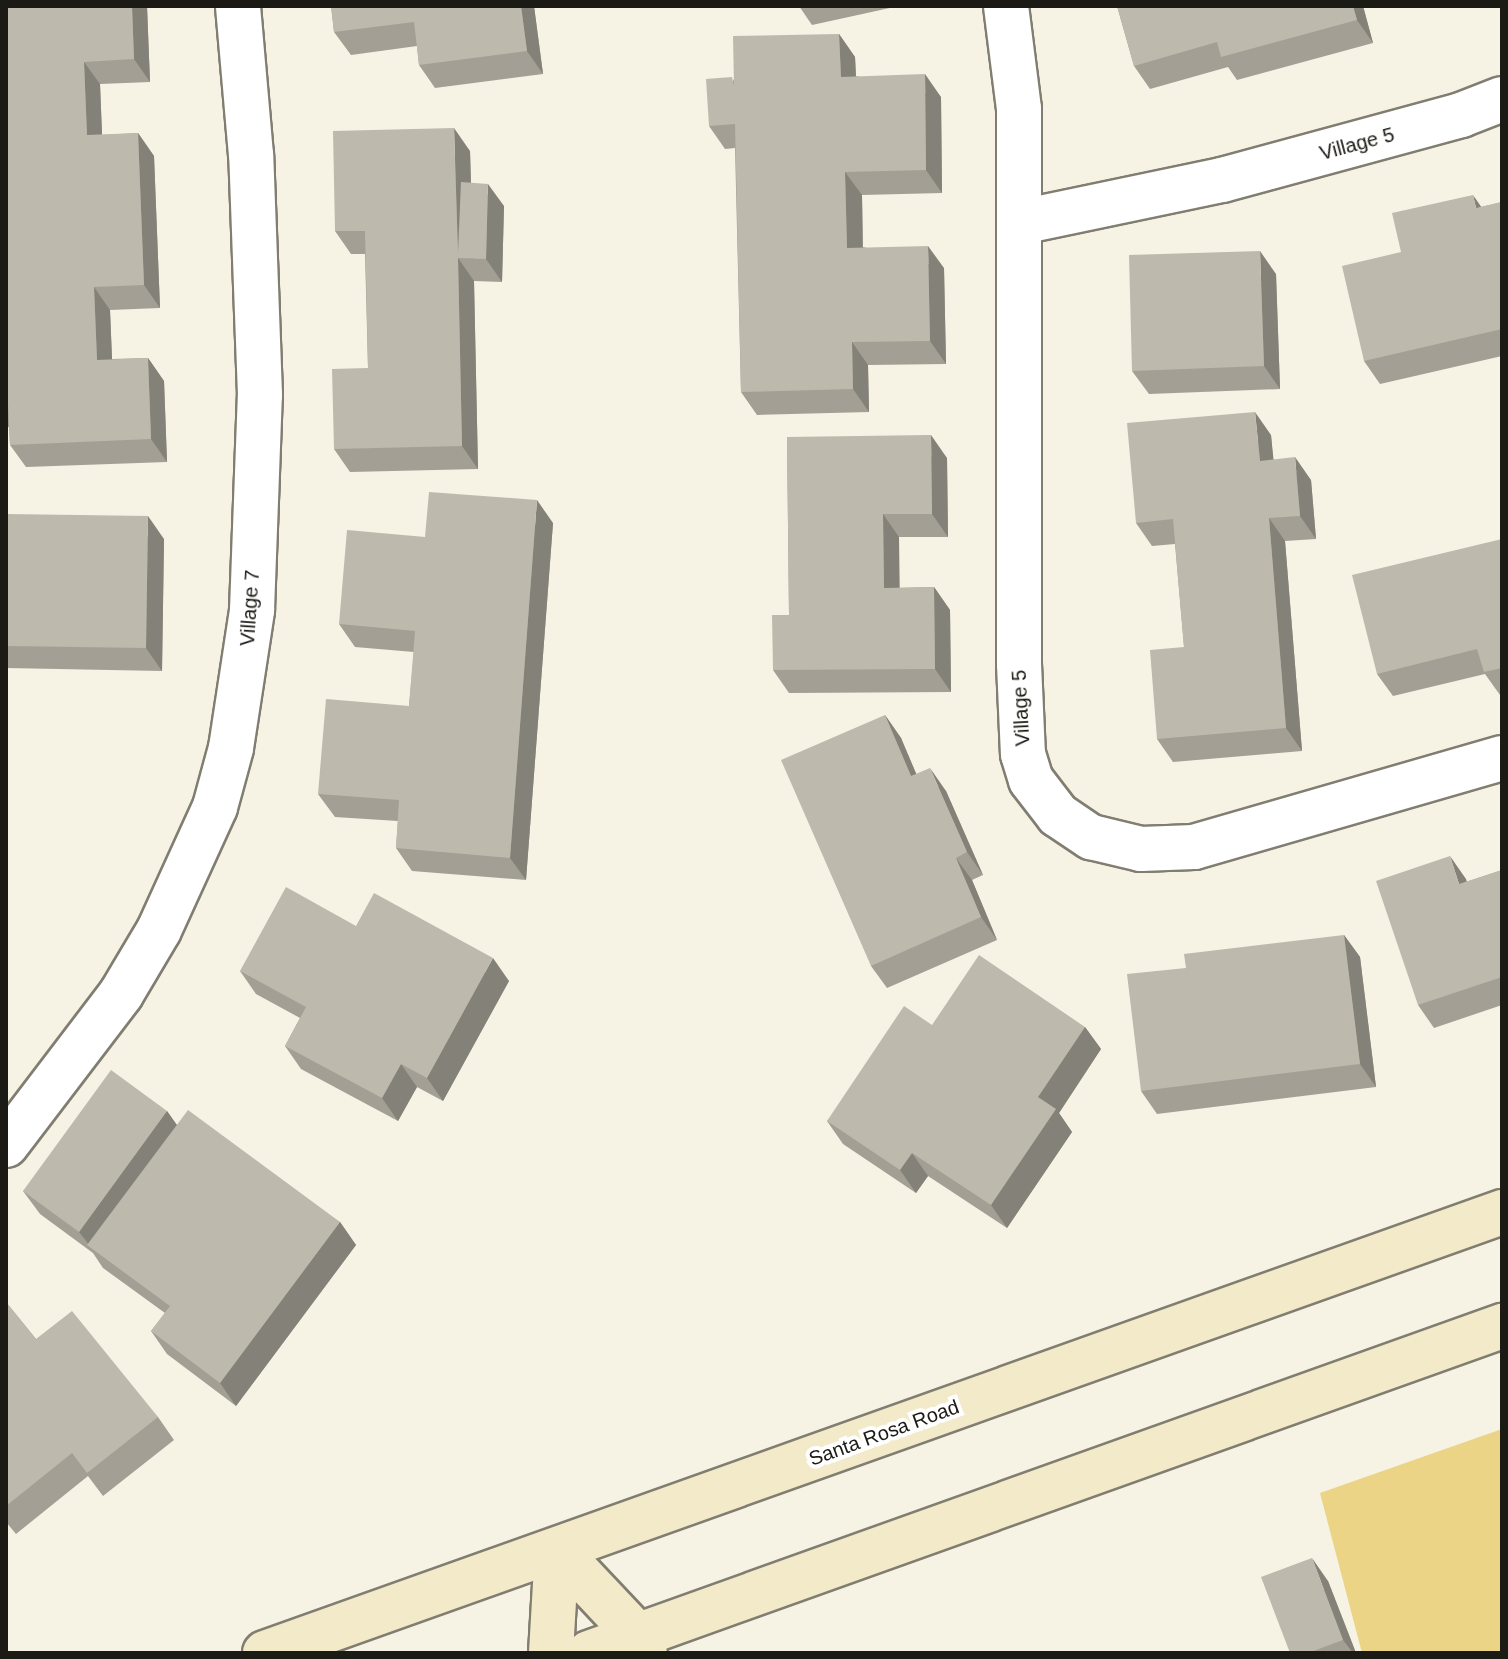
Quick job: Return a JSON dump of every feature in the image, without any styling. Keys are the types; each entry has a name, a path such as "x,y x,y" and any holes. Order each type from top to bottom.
{"main road":[{"name":"Santa Rosa Road","path":"265,1653 1502,1212"},
{"path":"589,1653 642,1644 1502,1326"},
{"path":"557,1550 642,1644"},
{"path":"551,1653 557,1550"}],"street":[{"name":"Village 7","path":"6,1145 86,1044 159,930 215,807 231,748 252,610 260,395 251,155 238,6"},
{"name":"Village 5","path":"1006,6 1019,109 1019,664 1023,754 1031,780 1058,815 1091,837 1141,849 1194,847 1502,758"},
{"name":"Village 5","path":"1021,222 1222,180 1461,115 1502,99"}],"shaded area":[{"path":"1502,1429 1502,1653 1362,1653 1320,1493"}],"building":[{"path":"6,6 132,6 134,59 84,62 87,135 138,133 144,285 94,287 97,360 148,358 151,439 10,445 6,404"},
{"path":"331,6 521,6 527,51 419,65 414,22 334,32"},
{"path":"1117,6 1353,6 1357,20 1221,57 1217,42 1134,66"},
{"path":"839,34 841,77 925,74 926,170 845,172 847,248 928,246 930,341 852,342 853,389 741,392 735,124 709,126 706,79 732,77 734,86 733,36"},
{"path":"454,128 458,253 461,182 488,184 486,259 458,258 462,446 334,449 332,369 368,368 365,231 335,231 333,131"},
{"path":"1473,195 1476,208 1502,202 1502,329 1364,361 1342,266 1401,252 1392,213"},
{"path":"1260,251 1264,366 1132,371 1129,255"},
{"path":"1255,412 1260,461 1295,457 1300,516 1269,518 1286,728 1157,739 1150,650 1184,647 1173,519 1136,523 1127,423"},
{"path":"931,435 932,514 883,514 884,588 934,587 935,669 773,670 772,615 789,615 787,437"},
{"path":"429,492 537,500 510,858 396,848 399,800 318,794 326,699 409,706 415,631 339,624 347,530 425,537"},
{"path":"6,514 148,516 146,648 6,646"},
{"path":"1502,539 1502,668 1484,672 1477,649 1377,674 1352,575"},
{"path":"885,715 911,776 930,768 967,852 956,858 981,917 871,966 781,760"},
{"path":"1450,856 1459,884 1502,870 1502,977 1418,1005 1376,881"},
{"path":"286,887 356,926 374,893 493,958 427,1078 401,1064 382,1098 285,1046 306,1007 240,971"},
{"path":"1344,935 1360,1064 1141,1091 1127,974 1186,968 1184,954"},
{"path":"979,955 1085,1027 1038,1097 1056,1109 991,1205 912,1153 900,1170 827,1121 904,1006 932,1025"},
{"path":"111,1070 167,1111 79,1232 23,1191"},
{"path":"188,1110 340,1222 220,1383 151,1331 170,1306 87,1245"},
{"path":"6,1302 36,1339 72,1311 158,1417 87,1473 72,1453 6,1506"},
{"path":"1312,1558 1343,1640 1308,1653 1290,1653 1261,1577"}]}
